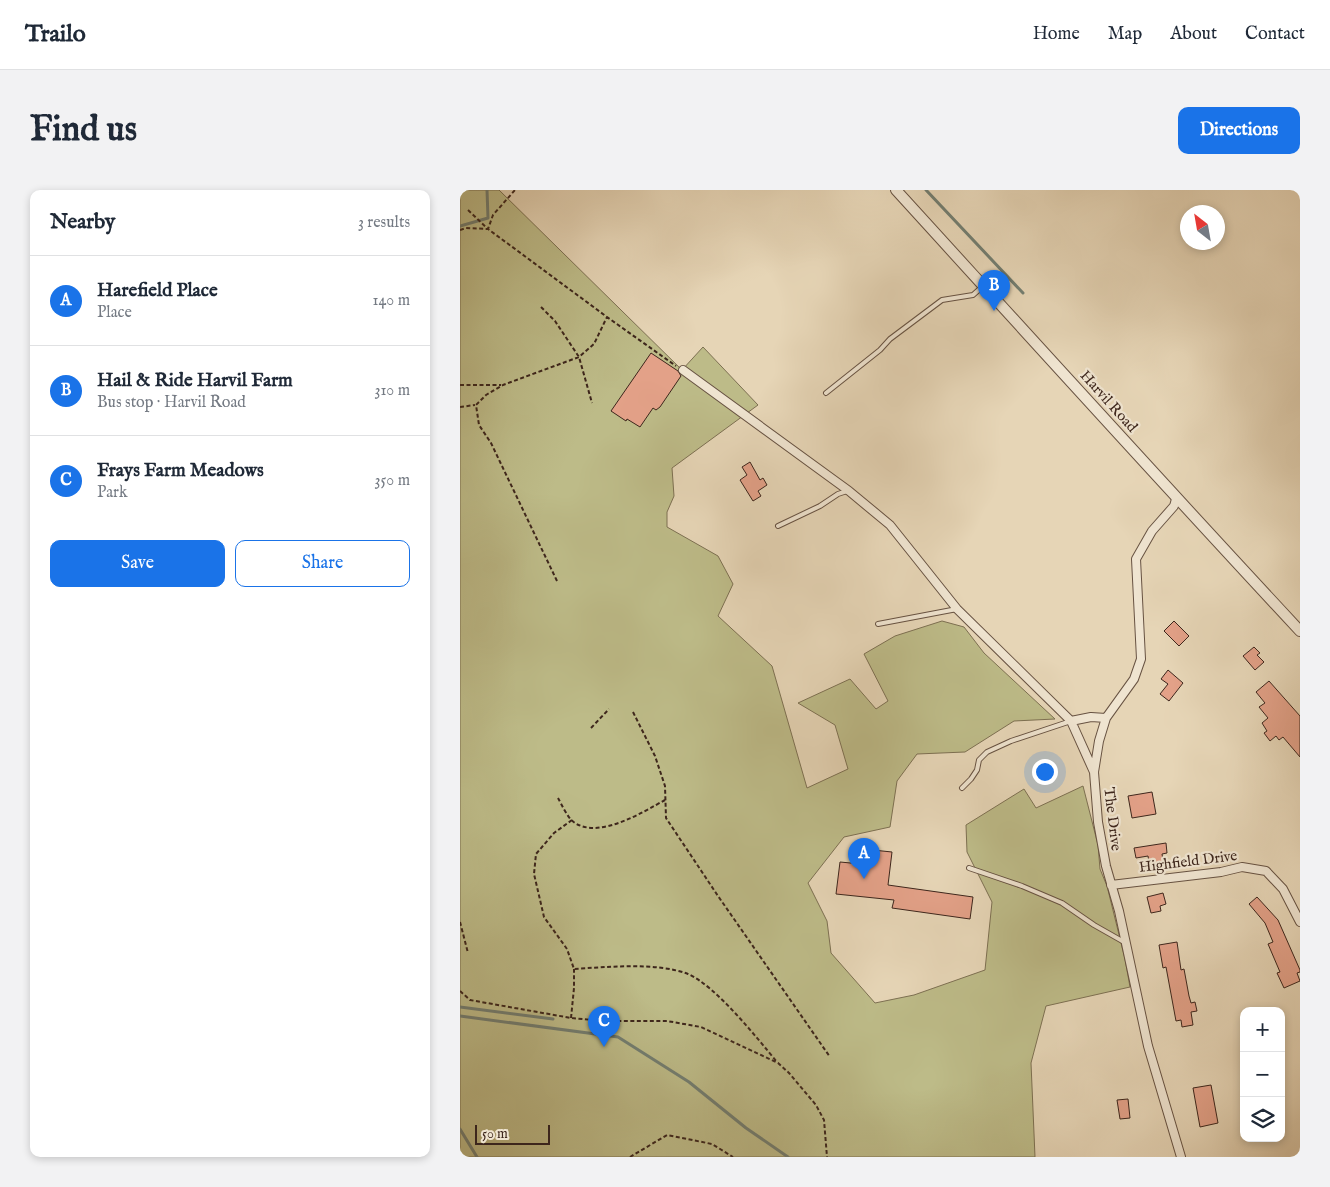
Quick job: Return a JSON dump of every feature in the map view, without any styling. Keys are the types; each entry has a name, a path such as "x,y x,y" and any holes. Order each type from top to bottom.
{"street":[{"name":"Harvil Road","path":"896,190 1092,404 1176,499 1300,632"},
{"path":"682,370 849,490 890,525 957,609 1071,721 1094,772"},
{"name":"The Drive","path":"1176,499 1174,506 1152,531 1136,559 1141,659 1134,679 1106,718 1099,741 1094,772 1101,844 1126,943 1134,986 1153,1064 1181,1157"},
{"path":"1071,721 1091,717 1106,718"},
{"name":"Highfield Drive","path":"1111,884 1221,872 1242,867 1266,871 1283,889 1300,922"}],"lane":[{"path":"826,393 880,350 890,339 942,300 973,295 984,286"},
{"path":"778,526 849,490"},
{"path":"878,624 957,609"},
{"path":"962,788 971,779 979,760 987,752 1011,741 1071,721"},
{"path":"969,868 1022,886 1062,903 1094,926 1126,943"}],"path":[{"path":"488,229 494,215 515,190"},
{"path":"468,210 488,229 682,370"},
{"path":"460,230 466,228 488,229"},
{"path":"541,307 555,321 579,358 592,403"},
{"path":"460,408 476,405 486,395 503,385 579,358 594,344 607,317"},
{"path":"460,385 503,385"},
{"path":"476,405 479,425 490,443 557,581"},
{"path":"590,728 609,710"},
{"path":"633,712 655,756 665,786 666,818 830,1057"},
{"path":"558,798 574,823 591,828 627,820 666,800"},
{"path":"571,1018 574,969 567,949 544,917 534,874 536,854 554,833 572,820"},
{"path":"460,922 468,953"},
{"path":"574,969 635,966 688,974 702,982 722,1000 816,1105 824,1120 828,1157"},
{"path":"460,990 470,1000 571,1018 604,1021 667,1021 701,1027 778,1063"},
{"path":"630,1157 667,1135 712,1144 733,1157"}],"shaded area":[{"path":"460,190 499,190 682,370 703,347 758,405 672,468 674,496 667,512 667,527 718,556 733,584 718,616 772,666 807,788 848,769 835,725 798,703 850,679 876,709 888,701 864,654 895,636 942,621 964,627 984,653 1055,719 1014,721 965,752 917,754 897,781 890,827 844,837 808,883 827,921 831,953 875,1003 914,995 985,970 992,902 967,852 966,825 1024,789 1036,808 1083,786 1098,845 1100,869 1107,886 1130,987 1046,1006 1031,1063 1035,1157 460,1157"}],"building":[{"path":"651,353 678,371 681,376 660,407 656,410 653,408 640,427 627,419 626,421 611,411"},
{"path":"750,462 760,480 763,478 767,485 758,491 761,496 753,501 740,480 747,475 742,467"},
{"path":"1174,621 1189,636 1179,646 1164,631"},
{"path":"1254,647 1260,653 1257,655 1264,662 1255,670 1243,656"},
{"path":"1168,670 1183,683 1169,701 1160,694 1168,684 1161,679"},
{"path":"1269,681 1300,716 1300,757 1283,737 1279,740 1276,736 1270,741 1264,733 1267,731 1262,723 1268,718 1259,707 1265,703 1256,692"},
{"path":"1152,792 1156,814 1132,818 1128,796"},
{"path":"1166,843 1167,853 1162,854 1164,866 1150,868 1148,856 1136,858 1134,848"},
{"path":"863,849 892,852 888,885 973,897 970,919 892,908 894,900 836,894 840,862 861,864"},
{"path":"1163,893 1166,904 1160,906 1161,911 1151,913 1147,897"},
{"path":"1257,897 1278,920 1300,970 1297,973 1300,981 1284,988 1277,973 1280,972 1268,944 1273,942 1265,923 1249,904"},
{"path":"1177,942 1181,970 1184,969 1191,1003 1195,1002 1197,1011 1191,1012 1193,1025 1182,1027 1181,1020 1176,1021 1166,967 1163,968 1159,945"},
{"path":"1211,1085 1218,1123 1200,1127 1193,1088"},
{"path":"1128,1099 1130,1118 1120,1119 1117,1100"}],"waterway":[{"path":"460,226 488,218 487,190"},
{"path":"926,190 1023,293"},
{"path":"460,1007 553,1019"},
{"path":"460,1016 618,1037 689,1082 746,1128 788,1157"},
{"path":"460,1129 477,1157"}],"place":[{"name":"Hail & Ride Harvil Farm","path":"994,311"},
{"name":"Harefield Place","path":"864,879"},
{"name":"Frays Farm Meadows","path":"604,1047"}]}
